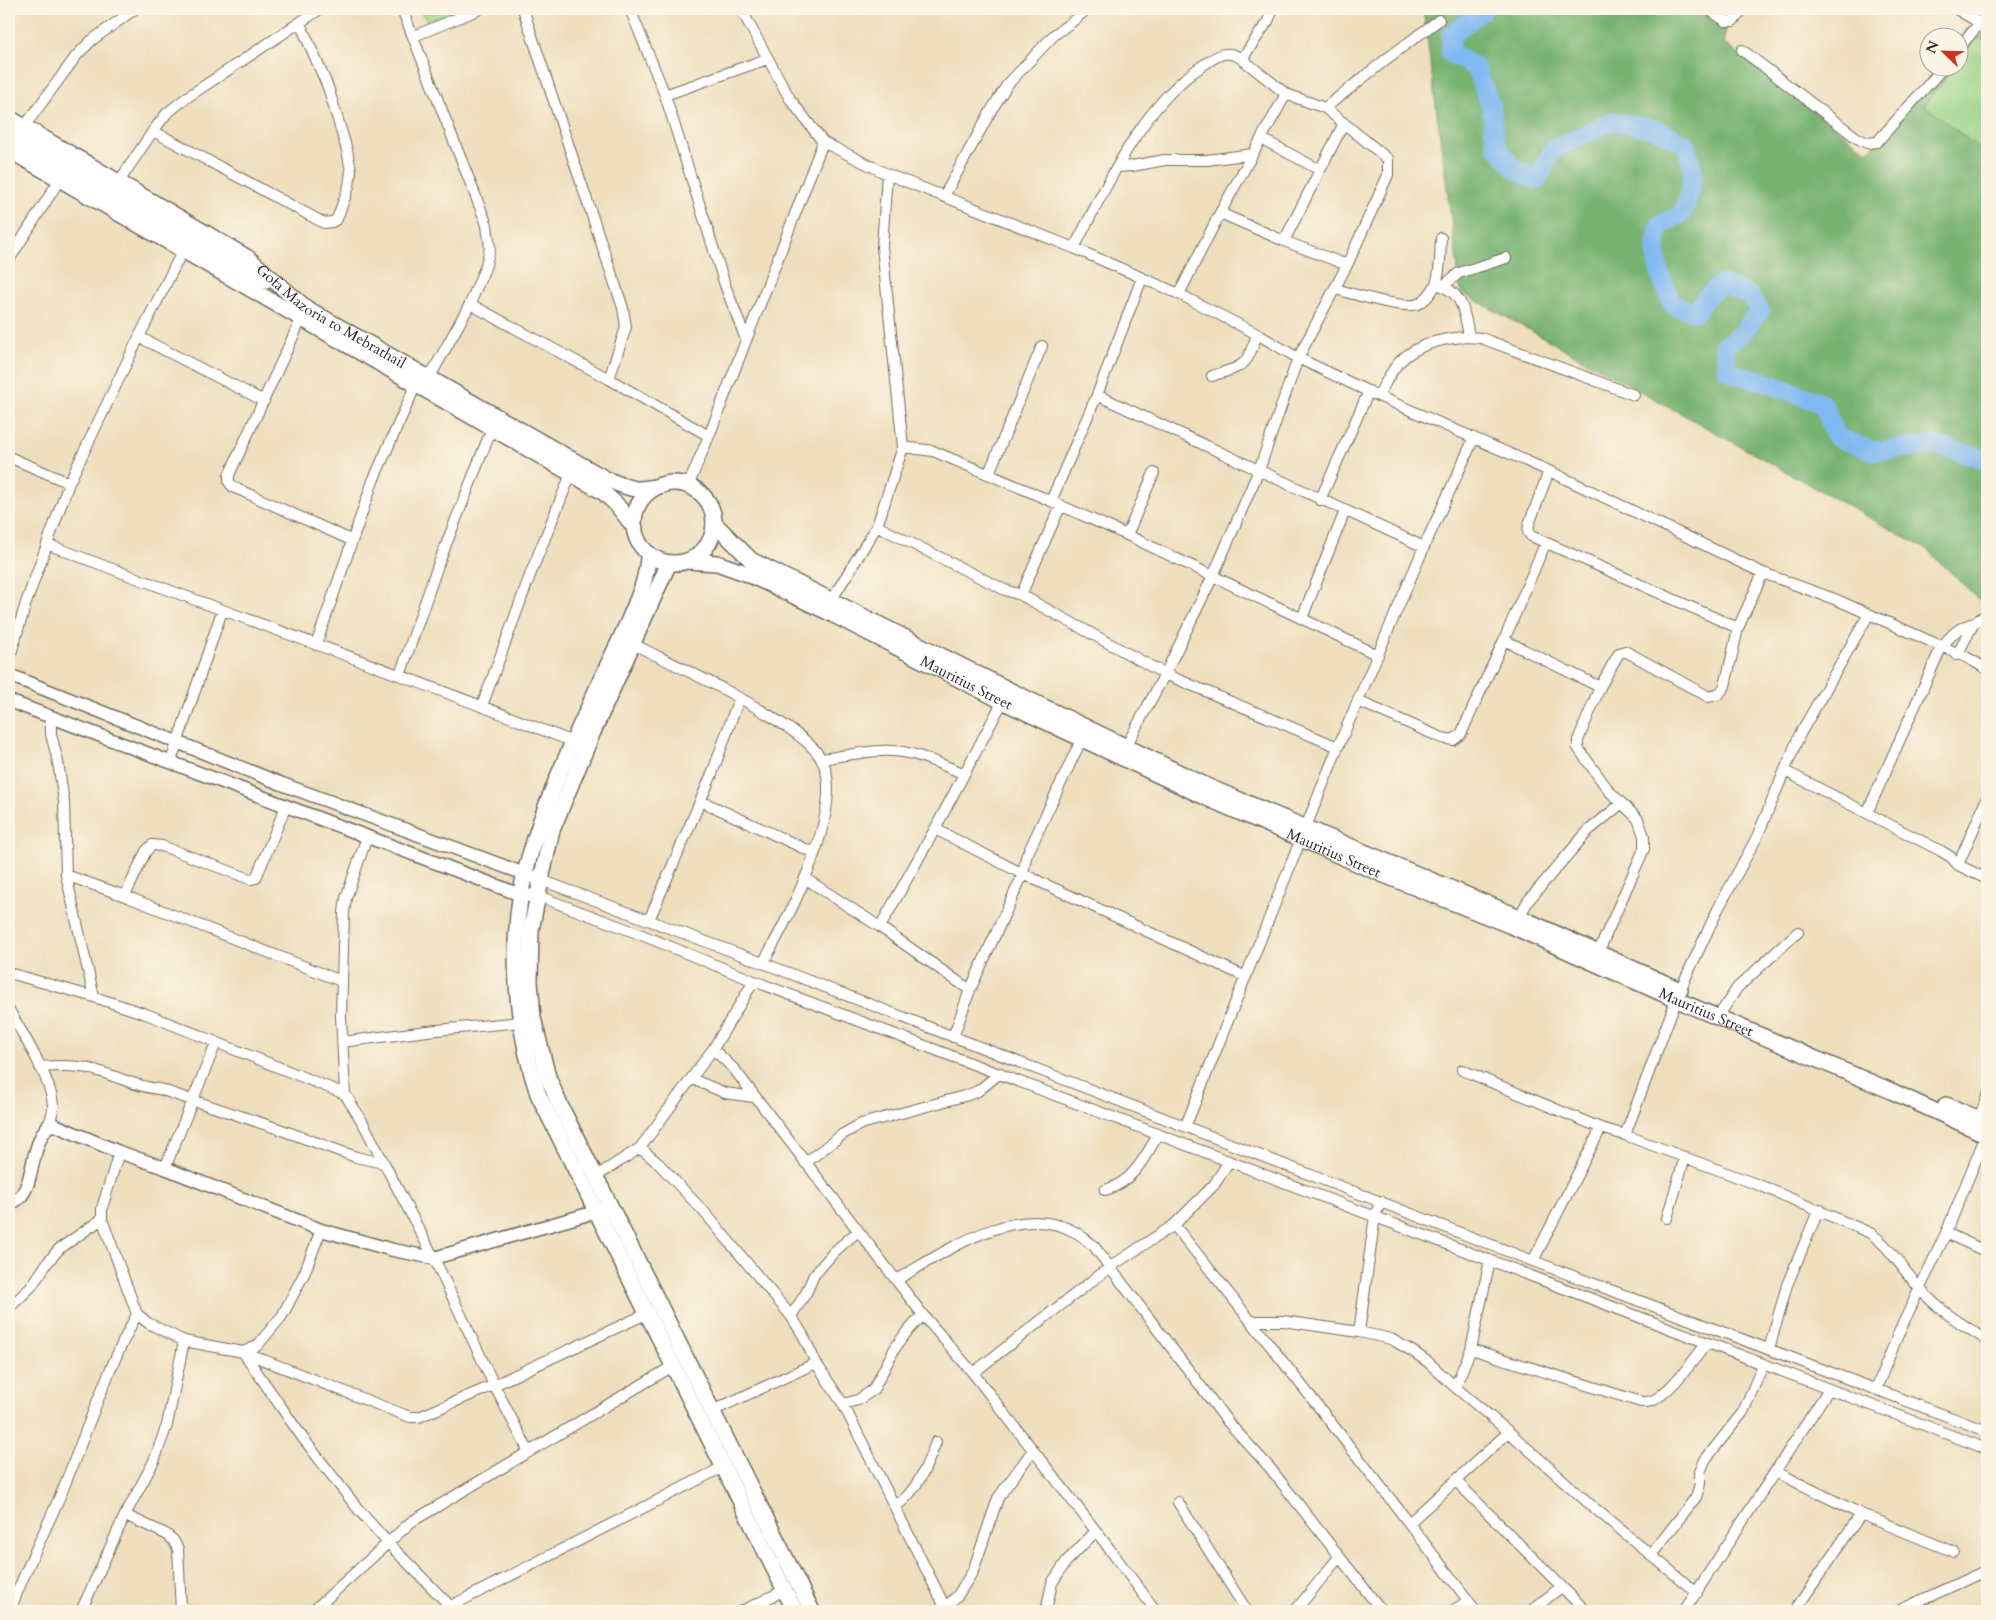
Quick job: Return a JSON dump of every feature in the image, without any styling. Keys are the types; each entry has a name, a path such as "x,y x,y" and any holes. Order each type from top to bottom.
{"main road":[{"name":"Gofa Mazoria to Mebrathail","path":"9,118 248,258 287,292 303,313"},
{"path":"9,134 235,265 287,292"},
{"name":"Gofa Mazoria to Mebrathail","path":"9,150 279,306 303,313 574,468 616,504 635,528"},
{"path":"235,265 279,306"},
{"name":"Gofa Mazoria to Mebrathail","path":"574,468 627,488 641,491 663,485"},
{"path":"676,483 688,486 698,491 707,500 712,511 714,523 712,535 706,546 698,555 688,560 669,562 649,554 637,538 635,528 636,514 641,501 651,491 663,485 676,483"},
{"name":"Mauritius Street","path":"714,523 751,560 828,606 1123,752 1514,927 1720,1013 1889,1090 1984,1129"},
{"path":"649,554 644,583 573,742 539,826 525,874 517,926 517,972 521,1022 538,1094 604,1210 712,1411 812,1611"},
{"name":"Mauritius Street","path":"688,560 718,562 828,606"},
{"path":"669,562 592,734 552,830 531,930 530,982 533,1018 548,1077 558,1103 595,1177 604,1210 648,1313 795,1611"},
{"name":"Mauritius Street","path":"1302,833 1519,917 1598,953 1678,995"}],"street":[{"path":"24,127 77,55 92,40 135,9"},
{"path":"118,183 167,113 189,96 320,9"},
{"path":"316,645 373,481 422,381 470,304 486,265 490,248 487,225 402,9"},
{"path":"414,36 480,9"},
{"path":"523,9 623,308 626,328 609,379"},
{"path":"630,9 665,95 725,285 746,340"},
{"path":"740,9 790,99 823,142 887,174 1074,248 1179,294 1257,334 1298,358 1549,471 1764,573 1837,600 1987,669"},
{"path":"944,196 1007,85 1054,35 1087,9"},
{"path":"1242,59 1268,21 1272,9"},
{"path":"1708,9 1726,21 1733,21 1743,9"},
{"path":"1956,9 1984,25 1968,40"},
{"path":"1326,108 1389,57 1439,20"},
{"path":"153,131 324,223 337,219 349,186 351,171 347,150 328,87 300,22"},
{"path":"1742,50 1857,138 1868,143 1877,142 1934,78"},
{"path":"1074,248 1116,167 1156,108 1187,75 1213,58 1227,53 1242,59 1286,94 1326,108 1388,159 1388,175 1348,264 1298,358 1259,470 1213,576 1165,674 1123,752"},
{"path":"665,95 767,59"},
{"path":"1179,294 1220,213 1286,94"},
{"path":"1284,241 1344,123"},
{"path":"1262,138 1320,170"},
{"path":"688,486 823,142"},
{"path":"1116,167 1164,160 1207,160 1253,154"},
{"path":"828,606 877,526 903,447 882,247 887,174"},
{"path":"9,260 60,179"},
{"path":"1220,213 1284,241 1348,264"},
{"path":"1439,285 1441,238"},
{"path":"9,660 69,483 183,250"},
{"path":"1335,289 1402,305 1417,304 1439,285 1459,273 1506,258"},
{"path":"1051,501 1097,395 1142,278"},
{"path":"1439,285 1452,291 1459,298 1469,336"},
{"path":"470,304 609,379 709,436"},
{"path":"303,313 229,475 229,482 233,487 351,540"},
{"path":"1212,376 1244,364 1251,354 1257,334"},
{"path":"1320,500 1374,393 1408,355 1445,339 1469,336 1481,338 1634,394"},
{"path":"139,337 264,401"},
{"path":"989,473 1042,346"},
{"path":"1097,395 1424,547"},
{"path":"400,675 438,565 495,423"},
{"path":"1186,1125 1302,833 1424,547 1474,438"},
{"path":"903,447 933,451 989,473 1127,535 1378,655"},
{"path":"9,457 69,483"},
{"path":"482,706 532,570 574,468"},
{"path":"1549,471 1529,524 1528,532 1531,536 1545,544 1738,628"},
{"path":"1127,535 1154,473"},
{"path":"1021,595 1061,505"},
{"path":"1302,618 1344,511"},
{"path":"877,526 1005,590 1021,595 1165,674 1338,748"},
{"path":"47,544 222,611 400,675 573,742"},
{"path":"1358,701 1442,738 1453,740 1461,734 1545,544"},
{"path":"1598,953 1644,849 1644,836 1638,819 1609,791 1578,748 1578,740 1600,687 1620,653 1625,651 1709,697 1719,694 1727,682 1738,628 1764,573"},
{"path":"171,761 222,611"},
{"path":"1625,1135 1678,995 1718,909 1757,837 1800,734 1869,614"},
{"path":"1867,812 1941,648 1953,633 1963,626 1974,623 1987,614"},
{"path":"1957,654 1974,623"},
{"path":"1504,640 1600,687"},
{"path":"633,644 760,708 809,743 822,759 828,785 825,819 806,879 789,918 764,963"},
{"path":"9,676 177,744 764,963 1533,1260 1987,1431"},
{"path":"880,927 935,829 1006,695"},
{"path":"649,920 700,801 740,698"},
{"path":"9,701 521,895 538,896 637,933 754,981 1000,1073 1706,1344 1987,1449"},
{"path":"51,717 51,734 58,762 64,802 66,875 94,997"},
{"path":"953,1037 970,990 1024,874 1026,858 1085,733"},
{"path":"822,759 867,752 894,751 911,754 963,773"},
{"path":"1785,771 1946,854 1958,865 1987,879"},
{"path":"1958,865 1987,798"},
{"path":"700,801 814,853"},
{"path":"1519,917 1528,901 1588,830 1621,804"},
{"path":"125,896 146,851 152,845 162,846 250,879 256,878 286,806"},
{"path":"935,829 1024,874 1246,977"},
{"path":"367,837 346,898 341,981 345,1094 363,1123 434,1258 494,1386 529,1452"},
{"path":"66,875 125,896 341,981"},
{"path":"806,879 880,927 970,990"},
{"path":"1720,1013 1737,988 1798,932"},
{"path":"9,973 146,1014 345,1094"},
{"path":"595,1177 640,1148 713,1049 754,981"},
{"path":"9,1010 40,1067 51,1093 53,1110 48,1126 42,1133 35,1151 26,1190 19,1199 9,1204"},
{"path":"342,1042 521,1022"},
{"path":"165,1168 216,1043"},
{"path":"713,1049 734,1070 923,1315 973,1373 1156,1611"},
{"path":"40,1067 75,1066 91,1069 144,1088 160,1089 193,1100 279,1129 356,1158 383,1163"},
{"path":"1462,1070 1601,1128 1685,1157 1819,1209 1877,1237 1920,1289 1959,1324 1987,1340"},
{"path":"805,1163 843,1134 861,1124 978,1092 1000,1073"},
{"path":"692,1079 725,1093 754,1097"},
{"path":"1876,1389 1900,1330 1946,1233 1984,1129 1987,1097"},
{"path":"48,1126 55,1125 119,1152 165,1168 321,1230 393,1250 434,1258 604,1210"},
{"path":"1533,1260 1601,1128"},
{"path":"1104,1190 1116,1187 1129,1177 1158,1135"},
{"path":"640,1148 658,1163 706,1214 791,1316 803,1335 816,1364 844,1404 946,1610 973,1571 998,1498 1032,1450"},
{"path":"119,1152 102,1208 102,1219 137,1314 148,1323 184,1342 244,1352 410,1417 418,1417 494,1386 648,1313"},
{"path":"1667,1218 1685,1157"},
{"path":"973,1373 1110,1267 1174,1225 1214,1185 1229,1161"},
{"path":"1359,1332 1375,1216 1381,1201"},
{"path":"1768,1349 1787,1284 1819,1209"},
{"path":"9,1308 31,1287 59,1249 102,1219"},
{"path":"896,1280 984,1233 1016,1222 1051,1224 1076,1232 1094,1245 1228,1422 1270,1468 1382,1611"},
{"path":"1174,1225 1253,1321 1275,1353 1476,1611"},
{"path":"244,1352 257,1346 282,1316 304,1274 321,1230"},
{"path":"791,1316 806,1293 814,1275 835,1251 858,1231"},
{"path":"1946,1233 1987,1252"},
{"path":"1455,1387 1471,1349 1490,1260"},
{"path":"10,1611 22,1578 55,1508 114,1360 137,1314"},
{"path":"844,1404 858,1400 873,1390 895,1348 923,1315"},
{"path":"1253,1321 1283,1321 1359,1332 1390,1339 1412,1350 1509,1432 1592,1506 1697,1593"},
{"path":"81,1611 125,1515 154,1461 167,1425 184,1342"},
{"path":"1471,1349 1641,1402 1652,1402 1689,1368 1706,1344"},
{"path":"244,1352 302,1437 358,1509 389,1544 453,1608 723,1467"},
{"path":"1799,1378 1804,1363"},
{"path":"712,1411 816,1364"},
{"path":"1652,1554 1696,1497 1700,1484 1700,1472 1705,1460 1743,1412 1763,1365"},
{"path":"313,1611 411,1522 673,1366"},
{"path":"1684,1611 1829,1389"},
{"path":"1409,1523 1509,1432"},
{"path":"895,1506 905,1499 917,1485 936,1442"},
{"path":"1776,1472 1860,1514 1954,1552"},
{"path":"1456,1481 1586,1611"},
{"path":"1178,1502 1248,1611"},
{"path":"1798,1606 1860,1514"},
{"path":"125,1515 174,1540 178,1549 181,1611"},
{"path":"1046,1611 1052,1583 1066,1562 1096,1531"},
{"path":"1295,1611 1339,1557"},
{"path":"1898,1611 1914,1608 1987,1570"},
{"path":"1531,1611 1561,1587"},
{"path":"742,1611 785,1590"},
{"path":"1452,1611 1468,1601"}],"green space":[{"path":"419,9 463,9 428,24"},
{"path":"1423,9 1696,9 1726,30 1723,43 1868,152 1928,78 1945,78 1924,105 1987,154 1987,607 1926,549 1461,292"},
{"path":"1968,28 1987,35 1987,42 1976,37 1968,48"},
{"path":"1977,37 1987,42 1987,154 1924,105 1945,78 1968,78 1968,48"}],"waterway":[{"path":"1484,9 1451,35 1450,53 1475,67 1491,106 1496,146 1515,169 1537,180 1553,150 1611,121 1655,129 1686,144 1693,172 1690,192 1682,214 1660,225 1657,236 1656,257 1664,285 1673,305 1695,312 1706,297 1721,284 1749,295 1760,311 1741,334 1724,346 1727,369 1738,375 1765,382 1823,404 1836,437 1873,451 1937,445 1987,460"}]}
